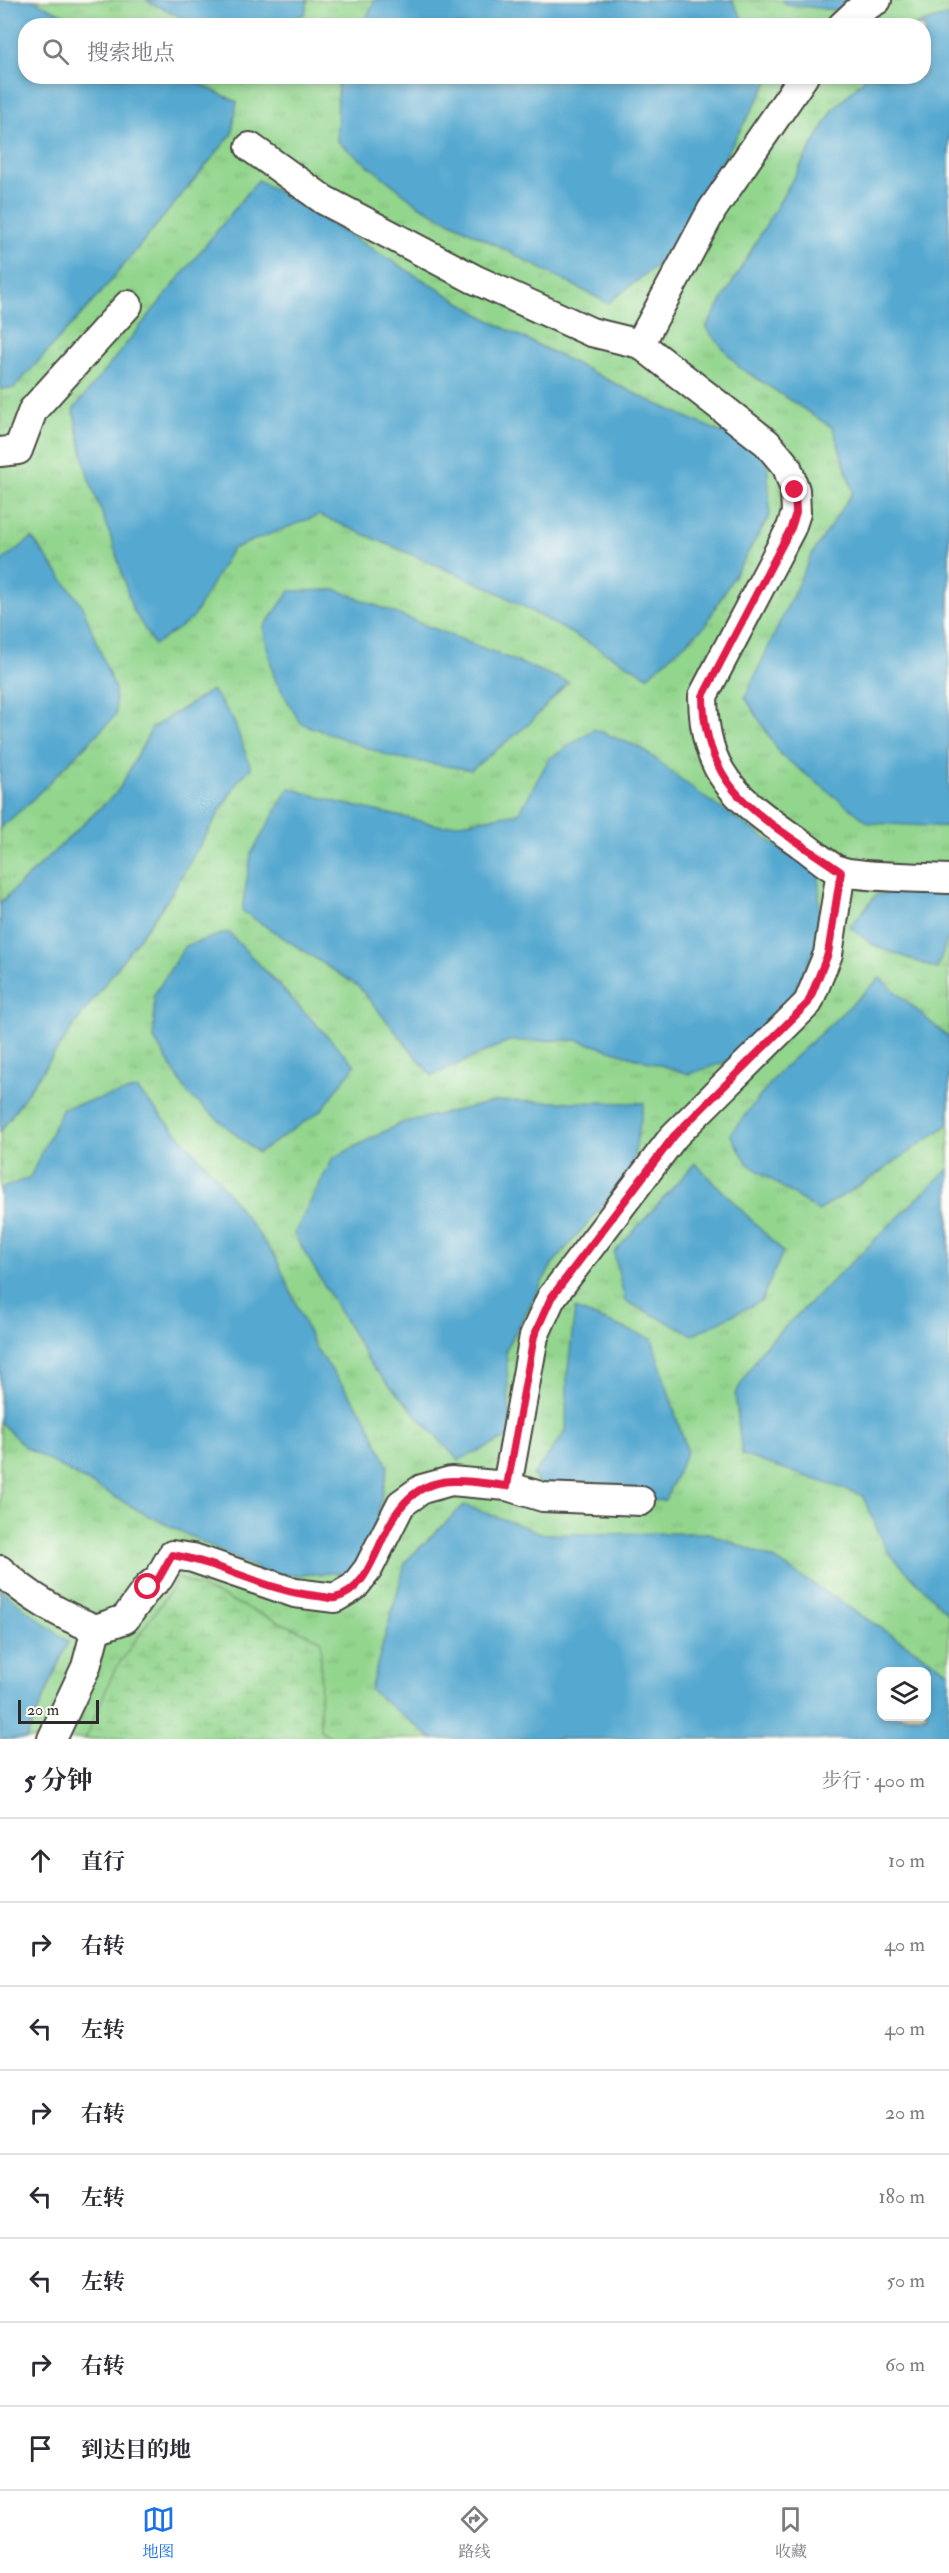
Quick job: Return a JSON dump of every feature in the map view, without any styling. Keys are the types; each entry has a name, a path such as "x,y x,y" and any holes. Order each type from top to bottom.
{"lane":[{"path":"851,18 877,0"},
{"path":"640,344 712,210 799,84"},
{"path":"250,147 324,200 474,279 591,332 640,344 767,443 787,467 795,490 796,513 791,528 703,696 703,726 715,762 733,792 755,811 841,872 949,879"},
{"path":"0,452 18,450 33,410 128,305"},
{"path":"507,1486 534,1336 551,1298 674,1136 808,1003 828,954 841,872"},
{"path":"0,1570 32,1596 63,1616 96,1629 125,1618 148,1587 159,1578 172,1555 193,1558 295,1593 335,1598 354,1587 368,1569 401,1503 422,1489 451,1481 507,1486 543,1497 641,1501"},
{"path":"52,1739 86,1667 96,1629"}],"green space":[{"path":"0,0 949,0 949,1739 0,1739"},
{"path":"179,1578 321,1640 320,1730 335,1739 85,1739 114,1671"}],"water":[{"path":"0,0 33,0 70,18 18,18 18,84 200,84 237,102 232,134 99,295 14,388 0,389"},
{"path":"145,0 308,0 305,14 295,18 182,18"},
{"path":"375,0 732,0 742,18 366,18"},
{"path":"782,0 861,0 848,12 786,4"},
{"path":"949,15 949,827 869,823 780,754 745,697 812,554 853,492 833,428 739,367 706,328 833,110 859,84 931,84 931,20"},
{"path":"338,84 767,84 666,258 608,303 420,206 337,141"},
{"path":"258,180 496,324 646,399 767,453 770,515 704,627 648,676 492,589 319,515 232,549 192,619 154,645 132,608 113,543 88,476 73,410"},
{"path":"32,538 82,605 115,689 116,715 27,805 0,828 0,562"},
{"path":"337,590 568,682 529,724 471,770 392,757 300,723 274,677 263,628 290,591"},
{"path":"212,690 233,719 251,768 238,781 166,902 75,1024 0,1132 0,903 118,791 152,728"},
{"path":"594,729 641,748 701,795 819,874 819,941 766,1049 689,1074 577,1040 509,1041 432,1076 358,986 242,911 251,854 289,788 340,803 443,826 519,813 549,759"},
{"path":"935,887 949,897 949,934 937,969 873,945 850,927 876,895"},
{"path":"228,932 355,1065 322,1110 258,1153 189,1095 154,1039 154,995 185,946"},
{"path":"880,978 949,1038 949,1124 871,1178 818,1211 748,1164 730,1134 780,1071"},
{"path":"137,1089 213,1173 276,1258 315,1347 366,1418 388,1467 377,1519 357,1572 272,1576 147,1515 25,1447 0,1422 0,1189 30,1177 63,1108"},
{"path":"497,1101 644,1103 631,1172 551,1266 506,1350 511,1436 458,1460 371,1365 294,1234 333,1158 401,1123"},
{"path":"695,1163 783,1252 761,1301 693,1335 625,1301 614,1253"},
{"path":"949,1168 949,1615 887,1551 862,1495 742,1455 735,1394 763,1348"},
{"path":"575,1309 652,1339 687,1451 665,1500 557,1509 533,1475 566,1431 567,1377"},
{"path":"464,1505 544,1534 709,1533 774,1559 949,1672 949,1739 433,1739 370,1690 406,1561"},
{"path":"0,1589 68,1642 26,1739 0,1739"}],"route":[{"path":"148,1587 159,1578 172,1555 193,1558 295,1593 335,1598 354,1587 368,1569 401,1503 422,1489 451,1481 507,1486 534,1336 551,1298 674,1136 808,1003 828,954 841,872 755,811 733,792 715,762 703,726 703,696 791,528 796,513 795,490"}]}
